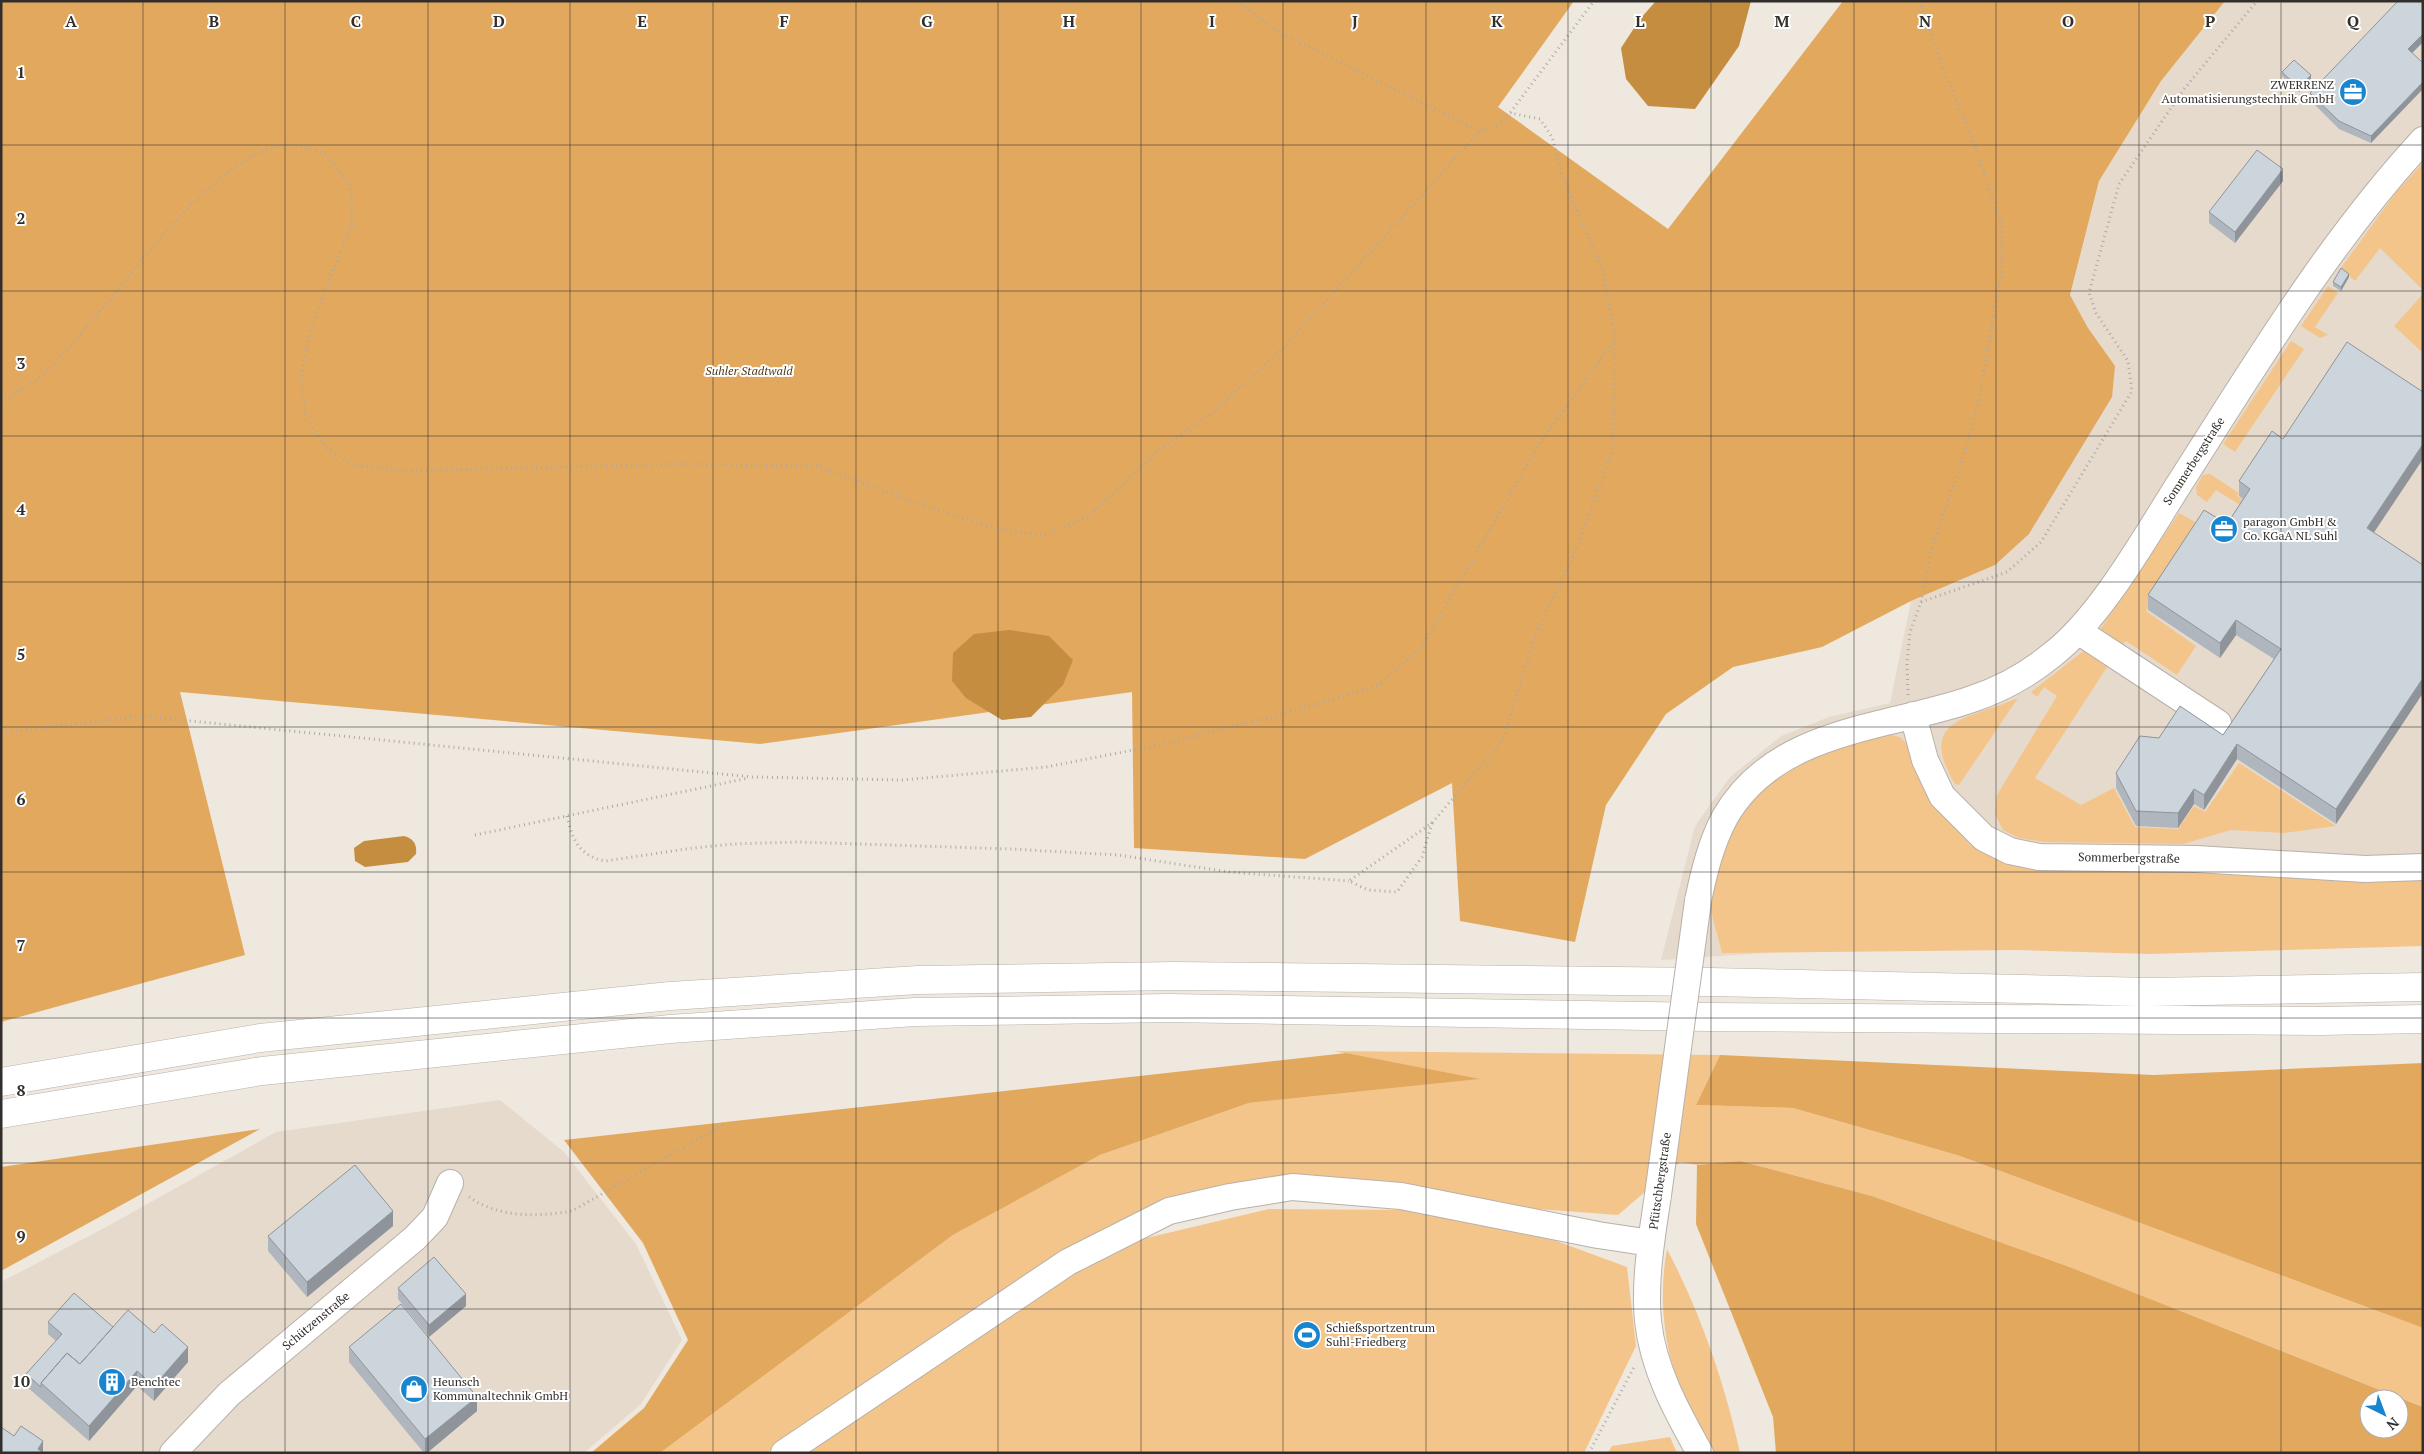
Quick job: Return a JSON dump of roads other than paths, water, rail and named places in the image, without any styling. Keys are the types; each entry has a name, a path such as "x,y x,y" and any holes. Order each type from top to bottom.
{"highway":[{"path":"1,1082 260,1038 670,996 918,980 1174,976 1710,982 2150,992 2423,987"},
{"path":"1,1114 262,1071 670,1028 914,1012 1169,1008 1708,1017 2321,1022 2423,1019"}],"street":[{"name":"Sommerbergstraße","path":"1698,901 1712,844 1726,816 1743,792 1766,771 1790,755 1854,729 1971,700 2006,686 2049,657 2078,631 2132,557 2281,327 2348,229 2386,180 2423,140"},
{"path":"2078,631 2218,723"},
{"name":"Sommerbergstraße","path":"1913,715 1925,760 1942,796 1984,838 2010,851 2039,857 2196,859 2365,869 2423,867"},
{"name":"Pfütschbergstraße","path":"1698,901 1651,1243 1648,1314 1657,1360 1676,1409 1700,1453"},
{"name":"Schützenstraße","path":"173,1453 229,1394 415,1238 435,1216 450,1183"},
{"path":"784,1453 1068,1262 1169,1211 1230,1197 1292,1187 1401,1196 1588,1233 1651,1243"}],"place":[{"name":"ZWERRENZ Automatisierungstechnik GmbH","path":"2353,92"},
{"name":"paragon GmbH & Co. KGaA NL Suhl","path":"2224,529"},
{"name":"Schießsportzentrum Suhl-Friedberg","path":"1307,1335"},
{"name":"Benchtec","path":"112,1382"},
{"name":"Heunsch Kommunaltechnik GmbH","path":"414,1389"}],"park label":[{"name":"Suhler Stadtwald","path":"749,371"}]}
